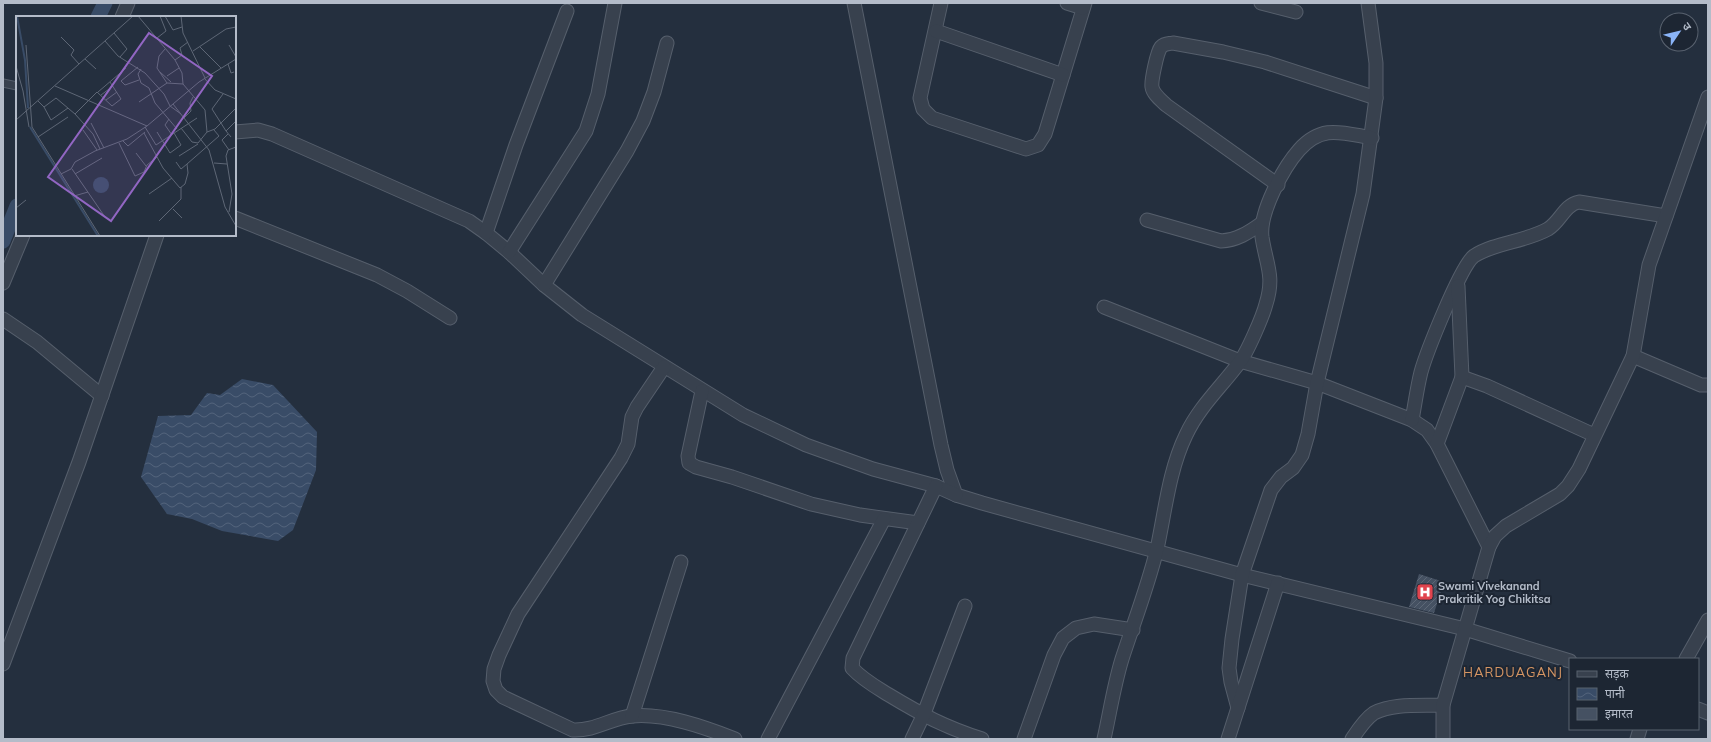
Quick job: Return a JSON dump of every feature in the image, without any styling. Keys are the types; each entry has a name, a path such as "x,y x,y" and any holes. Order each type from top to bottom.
{"street":[{"path":"122,16 128,3"},
{"path":"509,252 588,126 598,94 615,3"},
{"path":"854,3 941,445 956,494"},
{"path":"941,3 920,98 923,109 932,118 1026,149 1038,145 1045,134 1084,5 1067,3"},
{"path":"1261,3 1296,12"},
{"path":"1238,708 1229,668 1242,575 1271,490 1281,477 1293,468 1302,455 1308,434 1317,383 1363,194 1372,138 1376,98 1376,63 1368,3"},
{"path":"486,232 516,145 567,11"},
{"path":"936,31 1063,75"},
{"path":"544,285 627,151 654,92 667,43"},
{"path":"1278,185 1166,105 1157,96 1152,89 1152,82 1160,49 1165,44 1173,43 1264,62 1376,98"},
{"path":"1443,739 1442,705 1466,629 1488,547 1495,536 1506,526 1560,494 1568,486 1579,469 1633,356 1649,265 1708,97"},
{"path":"236,132 258,130 272,134 469,221 486,232 544,285 582,314 664,367 743,415 806,445 873,469 936,486 982,503 1242,575 1466,629 1569,661"},
{"path":"1104,739 1122,660 1133,630 1156,550 1175,467 1186,435 1200,410 1240,361 1266,306 1270,289 1270,270 1262,238 1262,223 1266,208 1288,166 1299,149 1315,136 1330,131 1372,138"},
{"path":"1412,420 1422,371 1427,356 1464,267 1472,257 1488,249 1548,229 1572,203 1579,202 1666,216"},
{"path":"236,218 377,275 407,290 450,318"},
{"path":"1147,220 1221,241 1233,240 1244,235 1262,223"},
{"path":"3,283 23,236"},
{"path":"3,664 79,462 157,236"},
{"path":"1437,444 1462,377 1458,282"},
{"path":"1104,307 1240,361 1317,383 1412,420 1427,430 1437,444 1488,547"},
{"path":"3,319 37,342 102,396"},
{"path":"1633,356 1701,385 1708,385"},
{"path":"664,367 632,417 628,444 621,458 518,614 499,655 494,669 493,681 496,690 503,697 573,730 594,728 632,716 650,716 705,728 735,739"},
{"path":"1462,377 1488,386 1594,435"},
{"path":"702,390 688,456 689,463 696,467 732,477 811,504 884,519 918,523"},
{"path":"936,486 853,658 852,668 861,678 922,716 947,727 982,739"},
{"path":"768,739 884,519"},
{"path":"632,716 681,562"},
{"path":"1228,739 1278,583"},
{"path":"912,739 965,606"},
{"path":"1687,658 1708,620"},
{"path":"1024,739 1054,654 1063,638 1076,628 1094,624 1133,630"},
{"path":"1352,739 1364,722 1374,714 1390,708 1442,705"}],"lane":[{"path":"3,83 16,86"}],"water":[{"path":"242,379 273,385 317,432 316,470 293,530 278,541 222,531 192,519 167,514 141,477 158,416 191,415 207,393 220,395"}],"building":[{"path":"1419,574 1444,582 1434,613 1409,607"}],"waterway":[{"path":"98,16 105,3"},
{"path":"3,241 16,208"}],"place":[{"name":"Swami Vivekanand Prakritik Yog Chikitsa","path":"1425,592"}],"district":[{"name":"HARDUAGANJ","path":"1513,672"}]}
